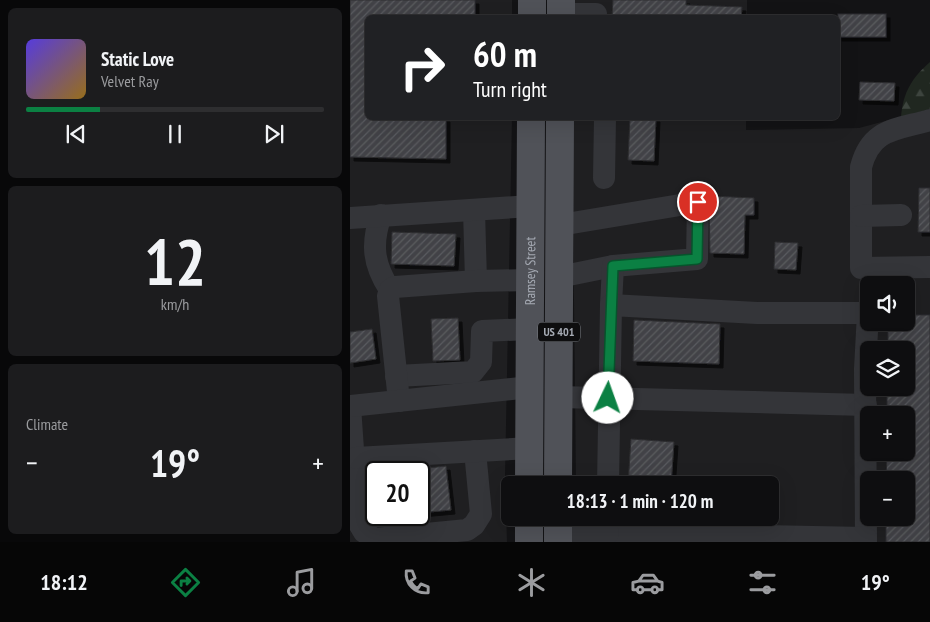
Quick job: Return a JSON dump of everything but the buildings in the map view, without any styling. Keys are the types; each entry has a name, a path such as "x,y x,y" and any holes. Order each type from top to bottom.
{"main road":[{"path":"532,0 532,15"},
{"name":"Ramsey Street","path":"530,476 531,120"},
{"name":"Ramsey Street","path":"558,476 560,120"},
{"path":"529,526 529,542"}],"lane":[{"path":"561,11 596,14"},
{"path":"604,178 605,120"},
{"path":"930,120 884,133 872,140 865,153 861,167 861,268 930,267"},
{"path":"559,277 613,266 697,259 698,202 560,225"},
{"path":"350,218 531,206"},
{"path":"474,210 476,281"},
{"path":"382,215 376,236 375,262 390,290"},
{"path":"861,216 901,215"},
{"path":"608,476 608,398 613,266"},
{"path":"399,401 388,296 390,290 395,287 476,281 530,280"},
{"path":"612,305 757,312 868,313 866,540 625,526"},
{"path":"396,376 473,372 481,362 482,331 529,329"},
{"path":"475,451 481,514 474,525 466,530 374,538 364,532 358,522 353,490 356,458 350,406 530,387"},
{"path":"559,397 866,405"},
{"path":"356,458 530,448"},
{"path":"558,531 600,526"}],"shaded area":[{"path":"350,0 512,0 512,15 365,15 365,120 512,120 505,476 501,476 501,526 507,526 507,542 350,542"},
{"path":"571,0 747,0 747,15 571,15"},
{"path":"930,109 930,542 576,542 576,526 779,526 779,476 576,476 572,120 746,120 746,130 859,128"}],"green space":[{"path":"930,62 930,109 901,117 906,93 913,80"}],"route":[{"path":"608,398 613,266 697,259 698,202"}]}
